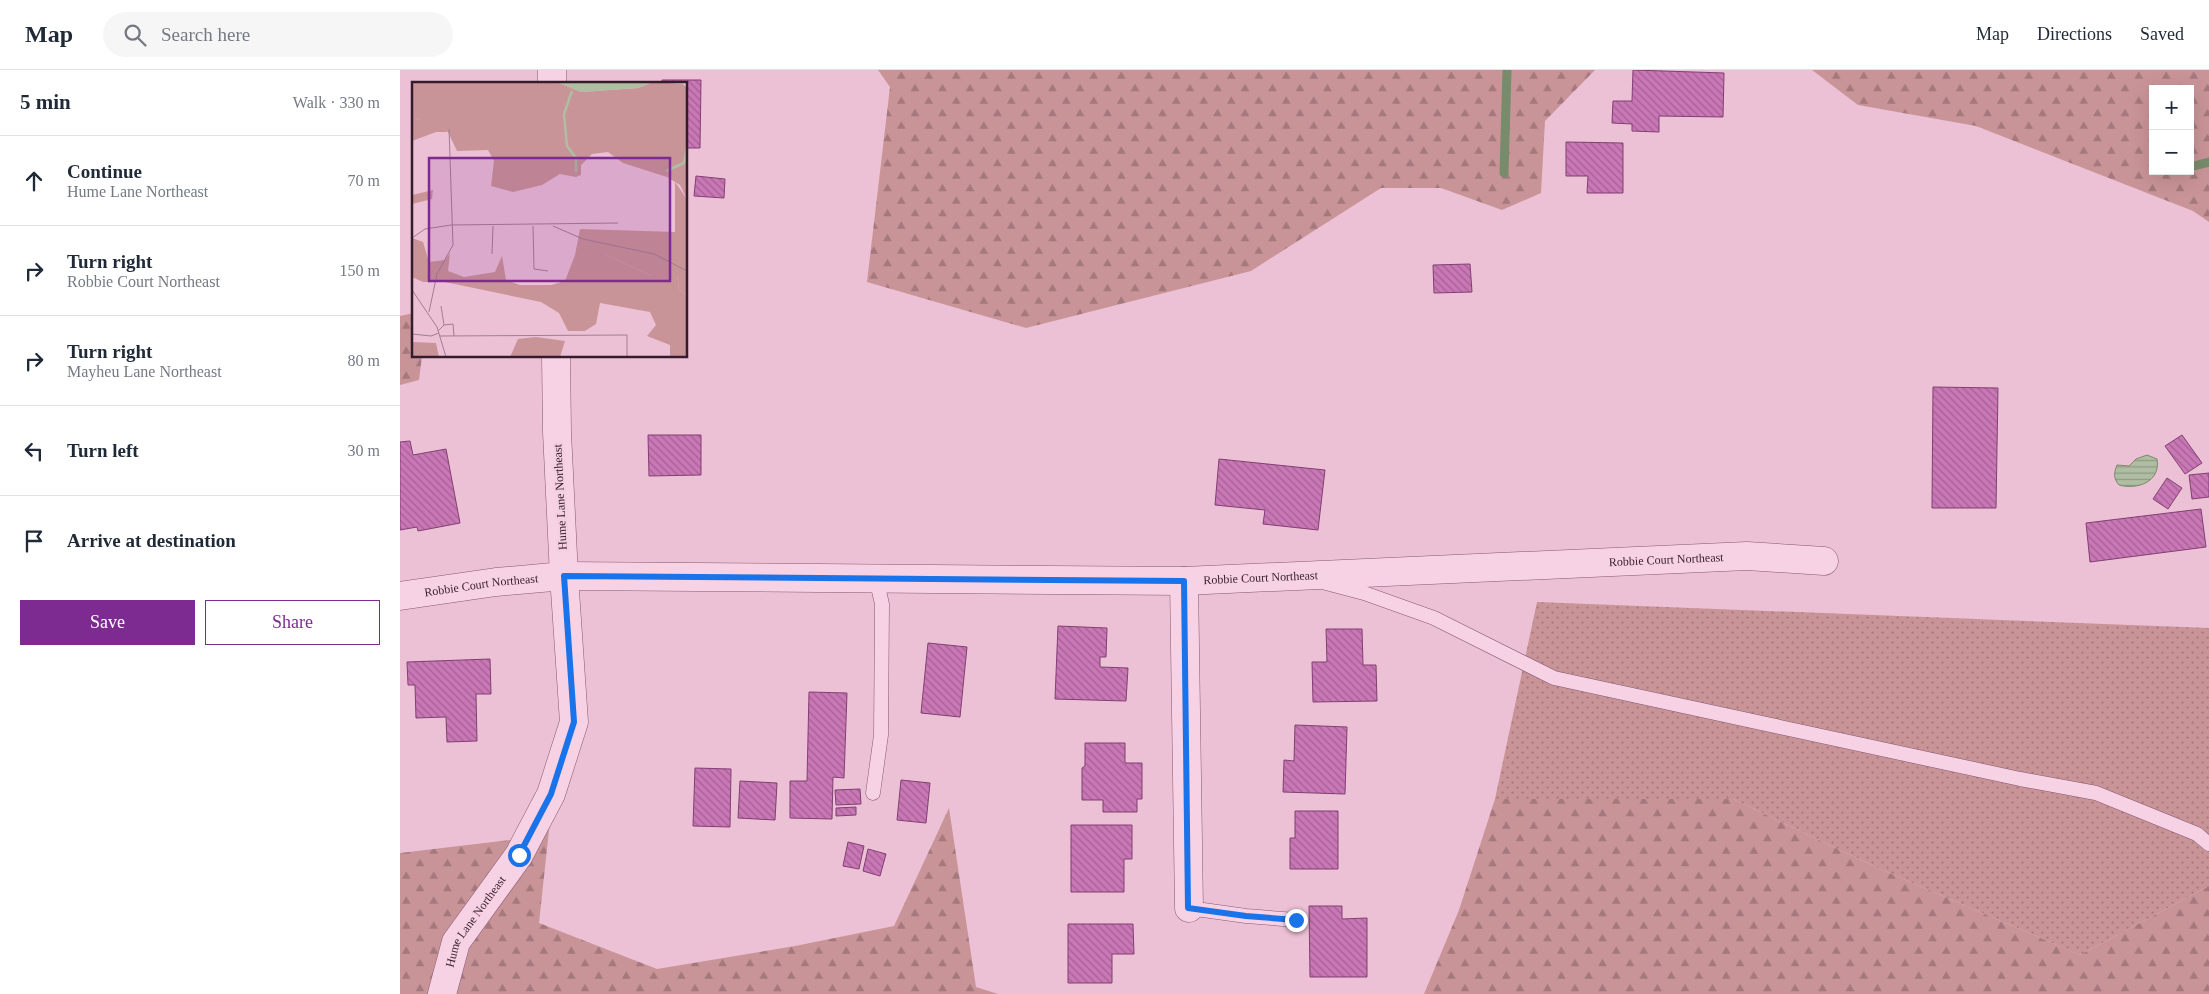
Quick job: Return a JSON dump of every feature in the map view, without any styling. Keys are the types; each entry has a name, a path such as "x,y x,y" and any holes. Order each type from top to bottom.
{"street":[{"name":"Hume Lane Northeast","path":"442,994 456,942 519,855 551,794 574,722 564,576 557,432 556,358"},
{"name":"Robbie Court Northeast","path":"400,596 496,582 564,576 1184,581 1747,556 1824,561"},
{"path":"1184,581 1188,908"}],"lane":[{"path":"1299,576 1364,593 1434,618 1554,678 2020,779 2096,793 2197,834 2209,844"},
{"path":"873,793 880,735 882,604 876,578"},
{"path":"1188,908 1246,916 1296,920"}],"green space":[{"path":"878,70 1595,70 1545,121 1541,193 1502,210 1441,188 1381,188 1251,271 1026,328 867,282 890,87"},
{"path":"1812,70 2209,70 2209,222 2193,211 1976,126 1858,105"},
{"path":"412,313 412,358 422,358 419,380 400,385 400,316"},
{"path":"1537,602 2209,628 2209,886 2080,955 1880,869 1733,799 1495,799"},
{"path":"554,784 539,923 657,969 795,946 894,926 949,808 976,987 998,994 400,994 400,853 518,839"},
{"path":"1495,799 1733,799 1880,869 2080,955 2209,886 2209,994 1424,994 1459,910"}],"shaded area":[{"path":"2147,455 2157,459 2157,467 2151,479 2140,485 2119,485 2115,475 2117,465 2129,466 2136,459"}],"building":[{"path":"1633,70 1724,73 1723,117 1659,116 1659,132 1632,131 1632,124 1612,123 1613,101 1632,101"},
{"path":"662,80 701,80 700,148 688,148 688,82 662,82"},
{"path":"1566,142 1623,143 1623,193 1587,193 1588,176 1566,176"},
{"path":"696,176 725,179 724,198 694,196"},
{"path":"1470,264 1472,292 1434,293 1433,265"},
{"path":"1933,387 1998,388 1996,508 1932,508"},
{"path":"648,435 701,435 701,475 649,476"},
{"path":"2182,435 2202,463 2185,474 2165,446"},
{"path":"410,441 413,455 446,449 460,523 418,531 417,527 400,530 400,442"},
{"path":"1219,459 1325,470 1318,530 1263,524 1265,510 1215,505"},
{"path":"2209,473 2209,497 2192,499 2189,475"},
{"path":"2167,478 2182,488 2168,509 2153,499"},
{"path":"2201,509 2206,547 2090,562 2086,523"},
{"path":"1058,626 1107,628 1106,657 1100,657 1100,667 1128,668 1126,701 1055,699"},
{"path":"1326,629 1362,629 1363,665 1376,665 1377,701 1313,702 1312,662 1327,662"},
{"path":"928,643 967,647 960,717 921,713"},
{"path":"490,659 491,694 476,694 477,741 447,742 446,717 416,718 415,685 408,685 407,662"},
{"path":"809,692 847,693 844,778 833,777 832,819 790,818 790,781 807,781"},
{"path":"1295,725 1347,727 1345,794 1283,792 1284,760 1294,761"},
{"path":"1085,743 1125,743 1125,763 1142,763 1142,799 1137,799 1137,812 1103,812 1103,800 1082,800 1082,768 1085,766"},
{"path":"695,768 731,769 730,827 693,826"},
{"path":"901,780 930,783 926,823 897,820"},
{"path":"740,781 777,783 775,820 738,818"},
{"path":"860,789 861,804 836,805 835,790"},
{"path":"856,807 856,815 836,816 836,808"},
{"path":"1295,811 1338,811 1338,869 1290,869 1290,838 1295,838"},
{"path":"1071,825 1132,825 1132,859 1124,859 1124,892 1071,892"},
{"path":"848,842 864,846 859,869 843,866"},
{"path":"868,849 886,854 880,876 863,871"},
{"path":"1309,906 1342,906 1342,919 1367,918 1367,977 1310,977"},
{"path":"1068,924 1133,924 1134,954 1112,954 1112,983 1068,983"}],"waterway":[{"path":"1504,173 1507,70"},
{"path":"2194,166 2209,162"}],"route":[{"path":"519,855 551,794 574,722 564,576 1184,581 1188,908 1246,916 1296,920"}]}
